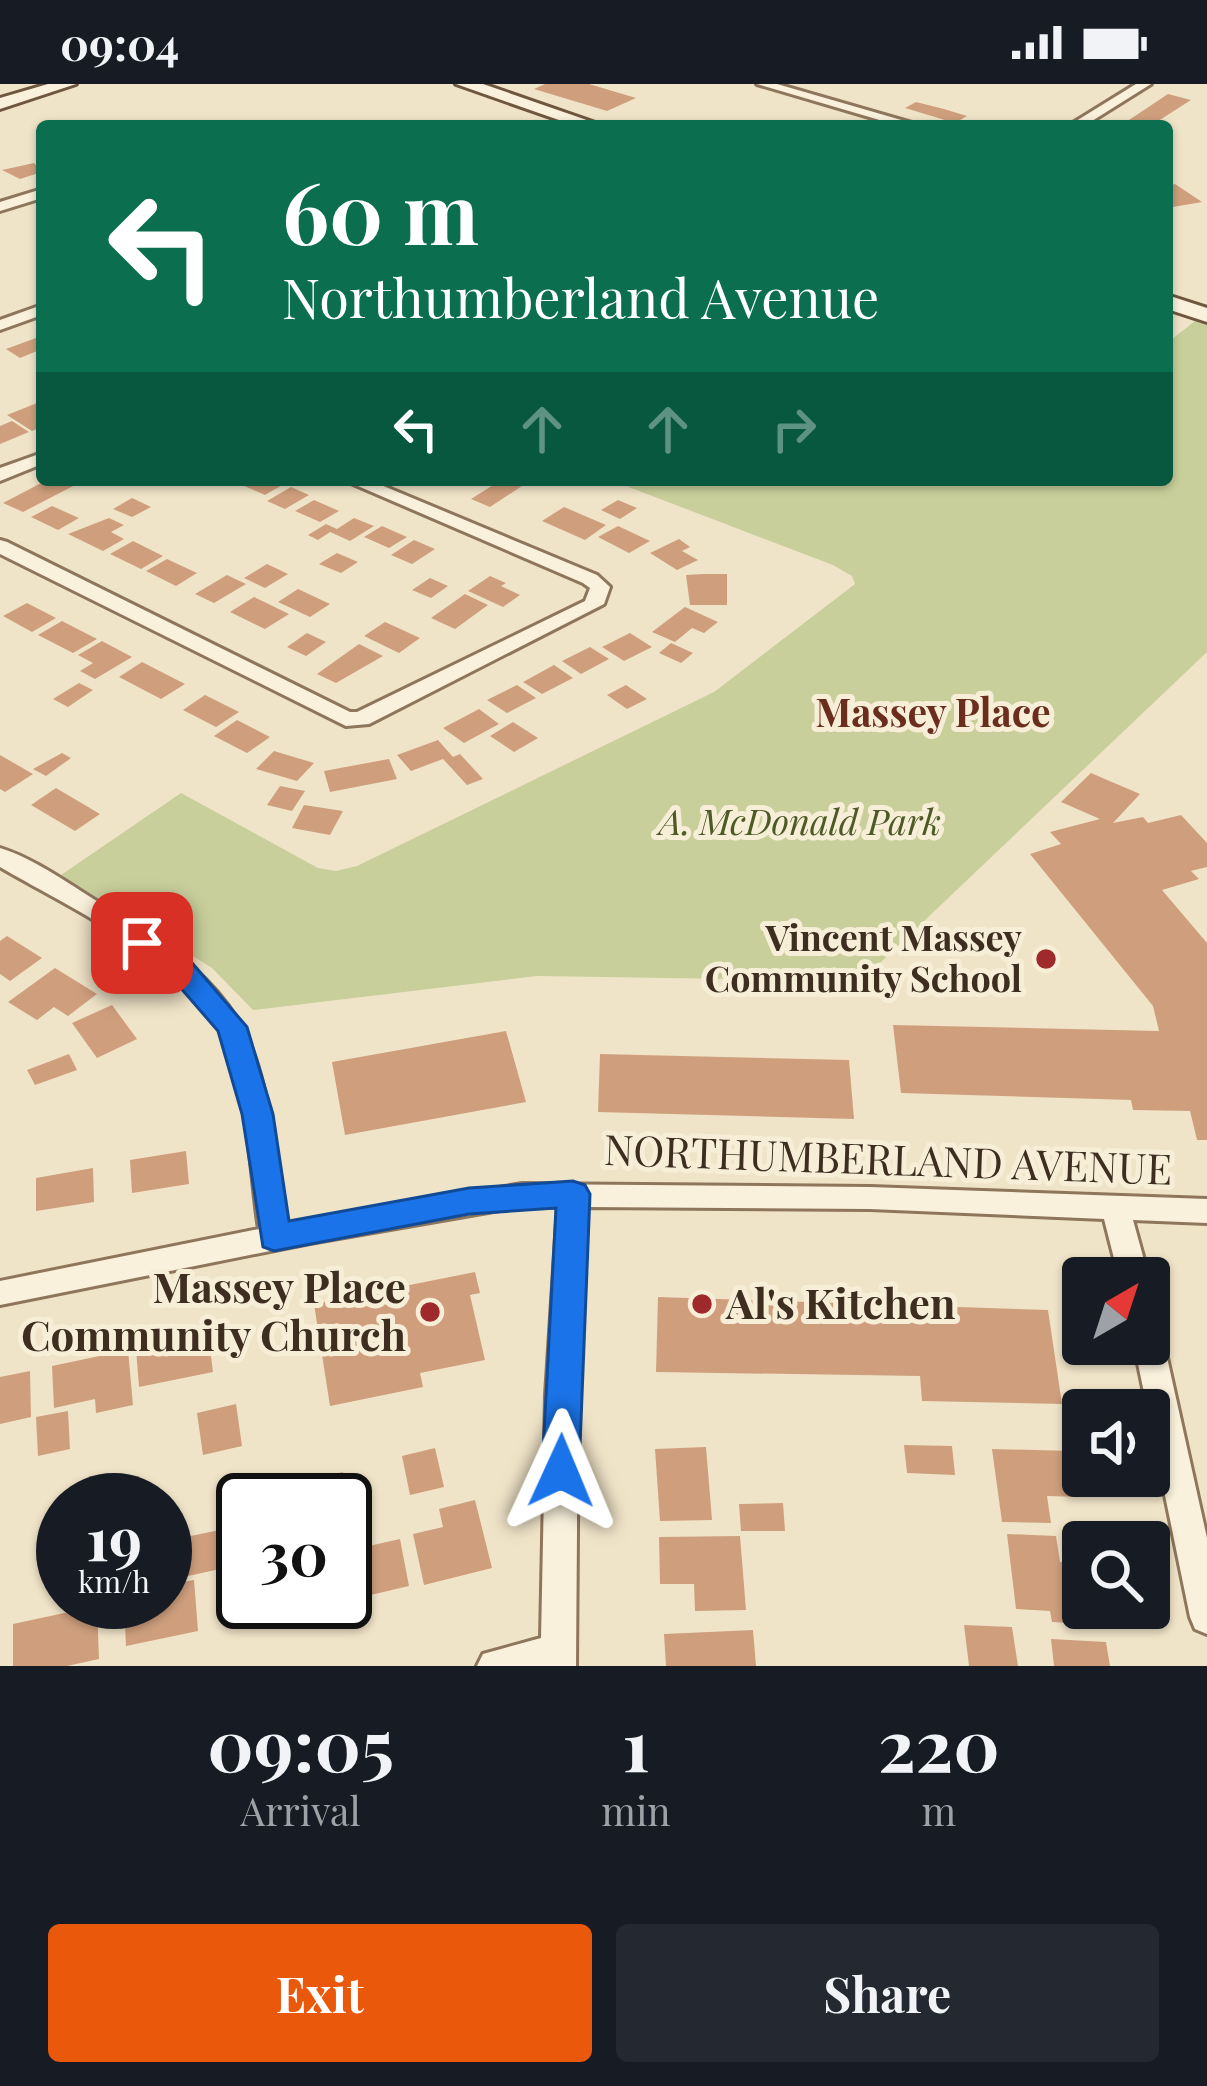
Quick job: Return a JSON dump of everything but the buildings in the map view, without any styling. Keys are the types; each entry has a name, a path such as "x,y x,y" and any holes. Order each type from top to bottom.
{"main road":[{"path":"0,91 25,84"},
{"path":"0,104 67,84"},
{"path":"465,84 575,120"},
{"path":"436,85 562,116"},
{"path":"1173,304 1207,315"}],"street":[{"path":"763,84 893,120"},
{"path":"1085,120 1145,84"},
{"path":"0,207 36,195"},
{"path":"0,326 36,312"},
{"path":"0,476 36,461"},
{"path":"0,546 346,719 361,719 594,604 598,597 600,587 590,579 367,486"},
{"path":"0,856 176,964 232,1027 252,1092 274,1238"},
{"path":"495,1666 558,1658 562,1395 573,1194"},
{"name":"NORTHUMBERLAND AVENUE","path":"0,1293 469,1201 573,1194 1207,1211"},
{"path":"1116,1208 1129,1257"},
{"path":"1153,1365 1207,1617"}],"green space":[{"name":"A. McDonald Park","path":"1195,321 1207,325 1207,652 861,981 537,976 253,1010 212,968 61,875 181,793 318,868 336,871 357,866 714,692 855,584 852,576 833,565 626,486 1173,486 1173,338"}],"place":[{"name":"Vincent Massey Community School","path":"1046,959"},
{"name":"Al's Kitchen","path":"702,1304"},
{"name":"Massey Place Community Church","path":"430,1312"}],"district":[{"name":"Massey Place","path":"933,713"}],"route":[{"path":"142,943 176,964 232,1027 257,1114 274,1238 469,1201 573,1194 561,1471"}]}
